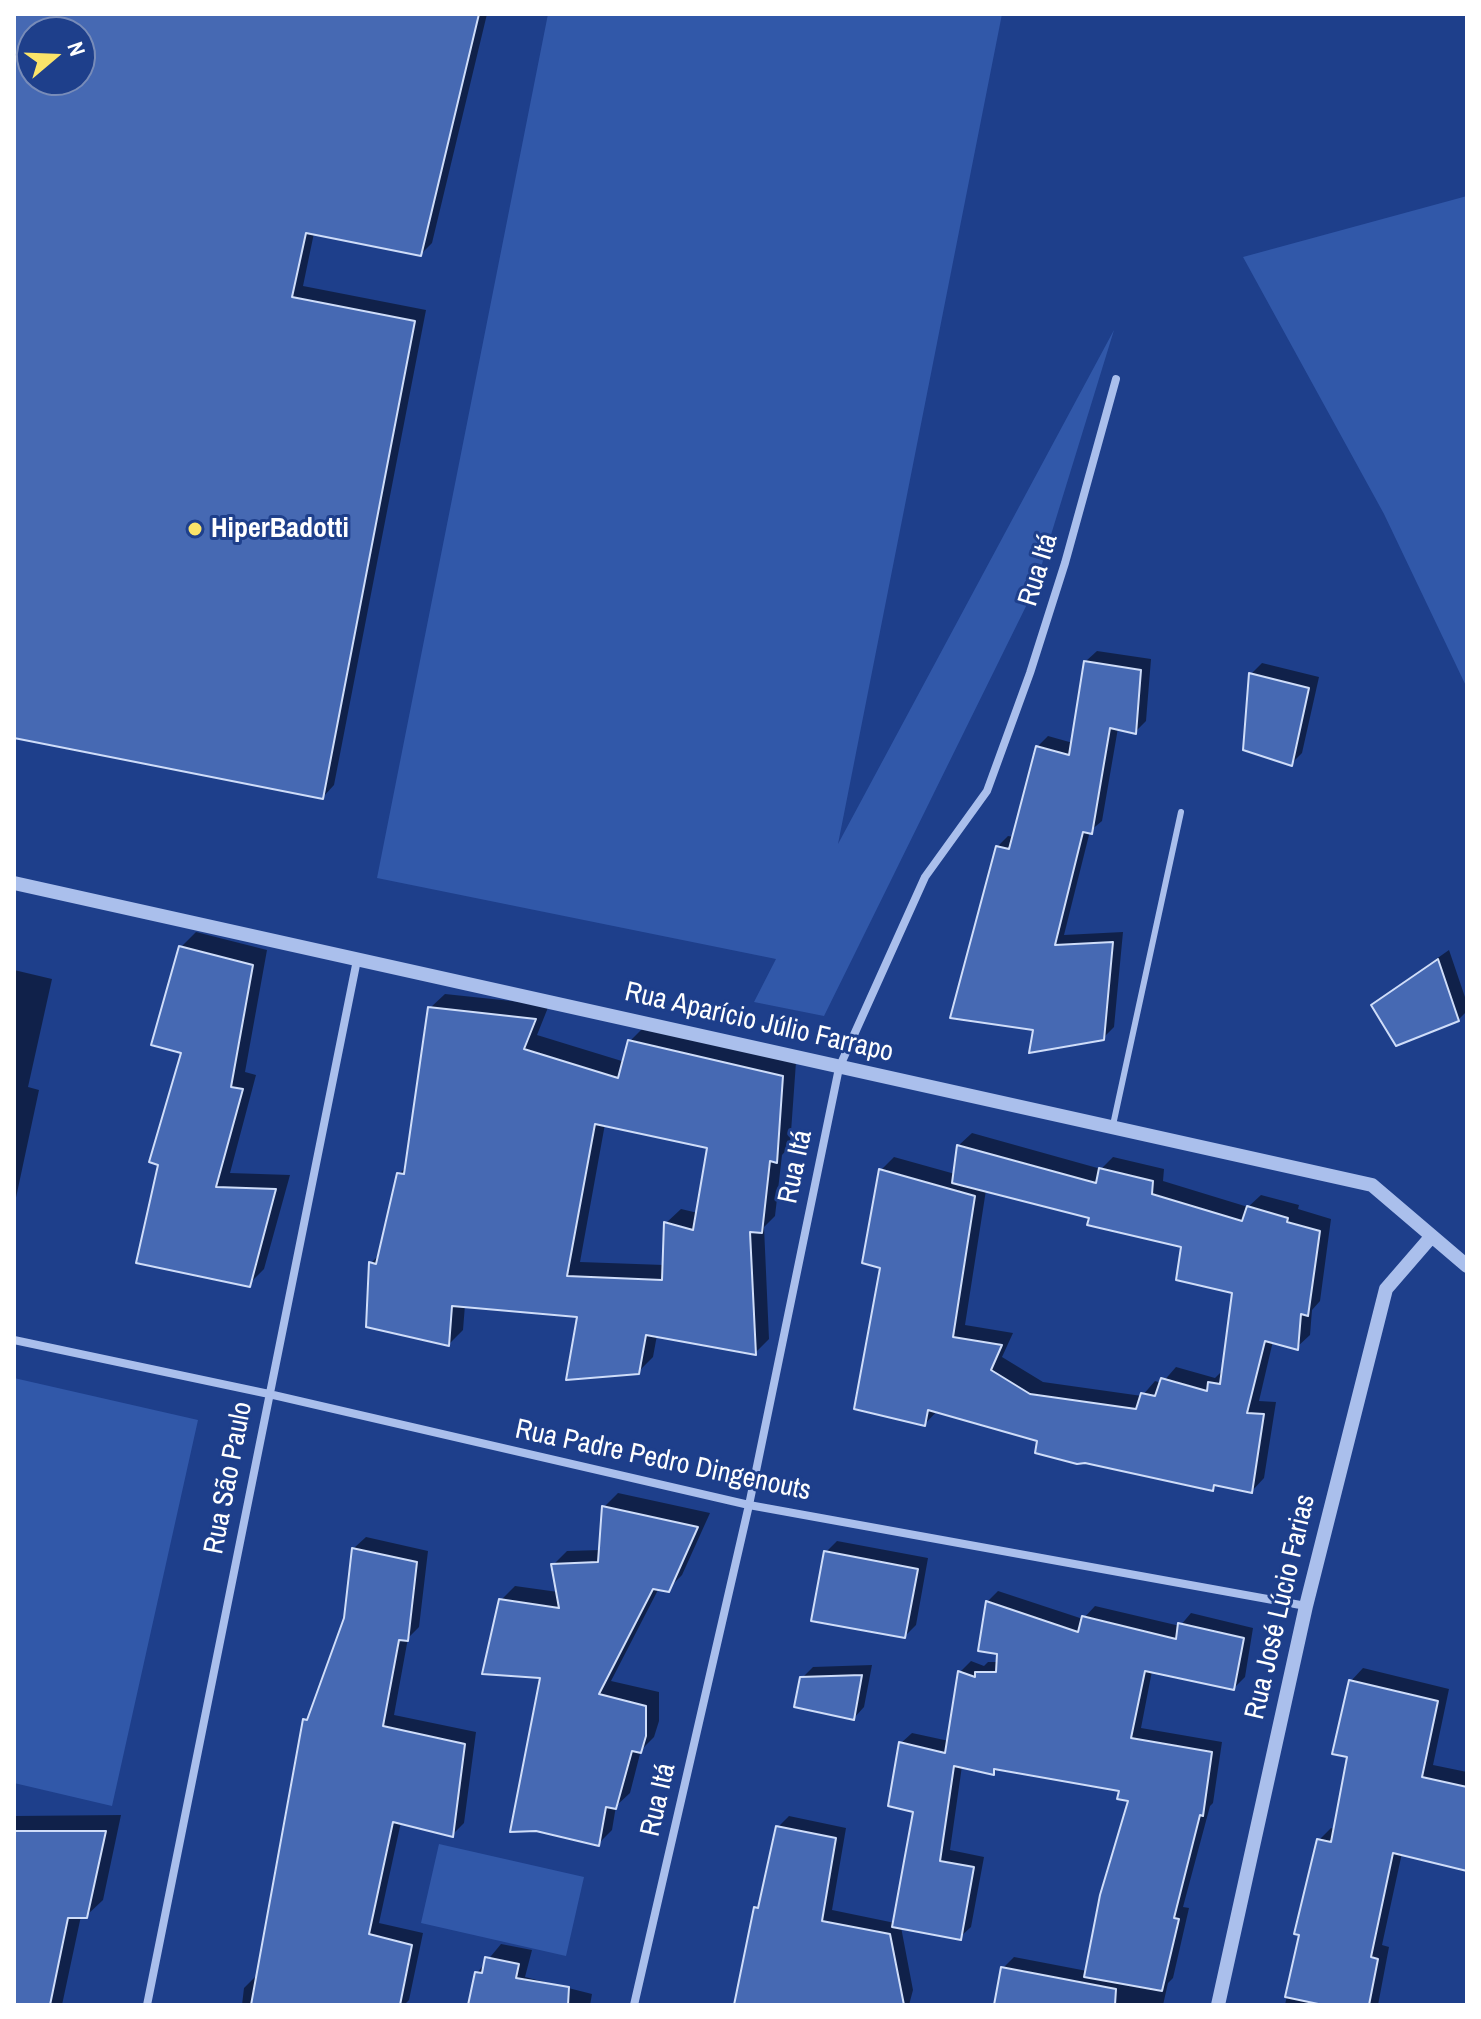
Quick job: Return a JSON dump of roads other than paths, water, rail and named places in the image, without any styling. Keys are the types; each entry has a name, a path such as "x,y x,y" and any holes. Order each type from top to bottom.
{"street":[{"name":"Rua Itá","path":"634,2005 749,1505 839,1068 925,877 987,791 1039,646 1116,379"},
{"name":"Rua Aparício Júlio Farrapo","path":"14,883 1372,1185 1467,1266"},
{"name":"Rua São Paulo","path":"147,2005 357,960"},
{"name":"Rua José Lúcio Farias","path":"1218,2005 1306,1606 1386,1289 1431,1237"},
{"name":"Rua Padre Pedro Dingenouts","path":"14,1340 269,1394 749,1505 1306,1606"}],"lane":[{"path":"1113,1126 1181,812"}],"place":[{"name":"HiperBadotti","path":"195,529"}]}
